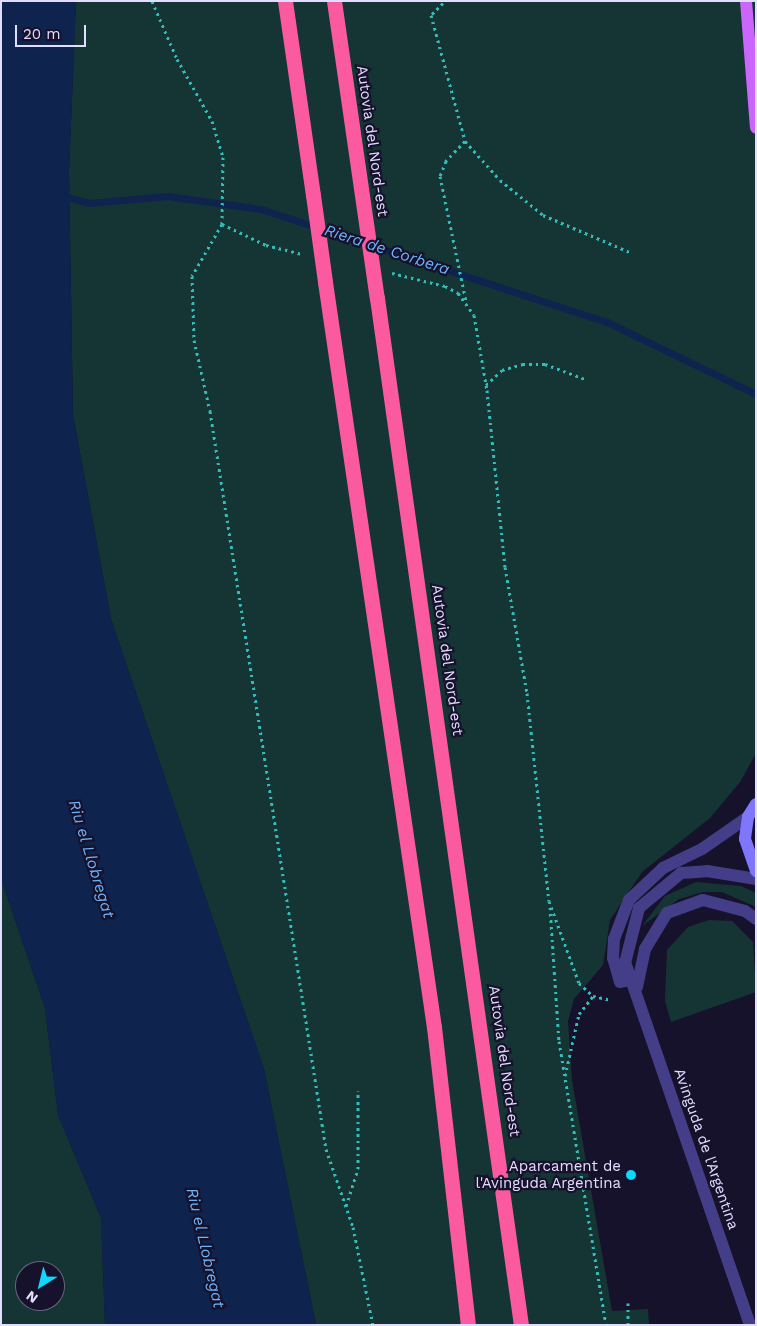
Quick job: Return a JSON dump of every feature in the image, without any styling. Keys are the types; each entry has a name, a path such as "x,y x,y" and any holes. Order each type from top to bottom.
{"highway":[{"path":"285,1 434,1027 468,1325"},
{"name":"Autovia del Nord-est","path":"334,1 521,1325"}],"main road":[{"path":"746,1 756,128"},
{"path":"756,804 748,817 746,848 756,871"}],"street":[{"path":"748,817 702,849 663,868 628,900 614,939 613,958 620,982 635,980 653,930 667,913 703,900 745,911 756,919"},
{"name":"Avinguda de l'Argentina","path":"750,1325 636,997 635,980 626,963 632,924 639,908 658,889 681,873 707,871 756,879"}],"path":[{"path":"152,1 176,59 220,140 222,224 192,276 194,340 210,411 324,1140 346,1207 373,1325"},
{"path":"443,3 431,15 465,141 500,180 543,215 632,253"},
{"path":"465,141 446,161 440,176 466,303"},
{"path":"222,224 294,252"},
{"path":"421,279 445,286 466,303 474,315 486,385 492,466 527,693 550,902 565,1079 606,1325"},
{"path":"486,385 502,370 523,364 545,364 585,379"},
{"path":"550,902 570,967 593,996 610,1000 636,997"},
{"path":"565,1079 579,1014 593,996"},
{"path":"346,1207 358,1169 358,1091"},
{"path":"628,1303 628,1325"}],"green space":[{"path":"76,1 756,1 756,753 740,782 710,818 642,872 610,920 603,965 574,999 568,1021 572,1080 612,1311 648,1309 649,1325 316,1325 264,1069 111,619 73,415 69,172"},
{"path":"1,879 45,1008 58,1115 101,1218 105,1325 1,1325"},
{"path":"696,882 741,886 756,893 756,907 722,892 703,892 679,899 642,926 665,896"},
{"path":"709,920 732,921 753,942 756,992 671,1022 665,1001 667,950 688,927"}],"water":[{"name":"Riu el Llobregat","path":"1,1 76,1 69,172 73,415 111,619 264,1069 316,1325 105,1325 101,1218 58,1115 45,1008 1,879"}],"waterway":[{"name":"Riera de Corbera","path":"60,195 89,203 167,196 261,209 607,322 756,394"}],"place":[{"name":"Aparcament de l'Avinguda Argentina","path":"631,1175"}]}
